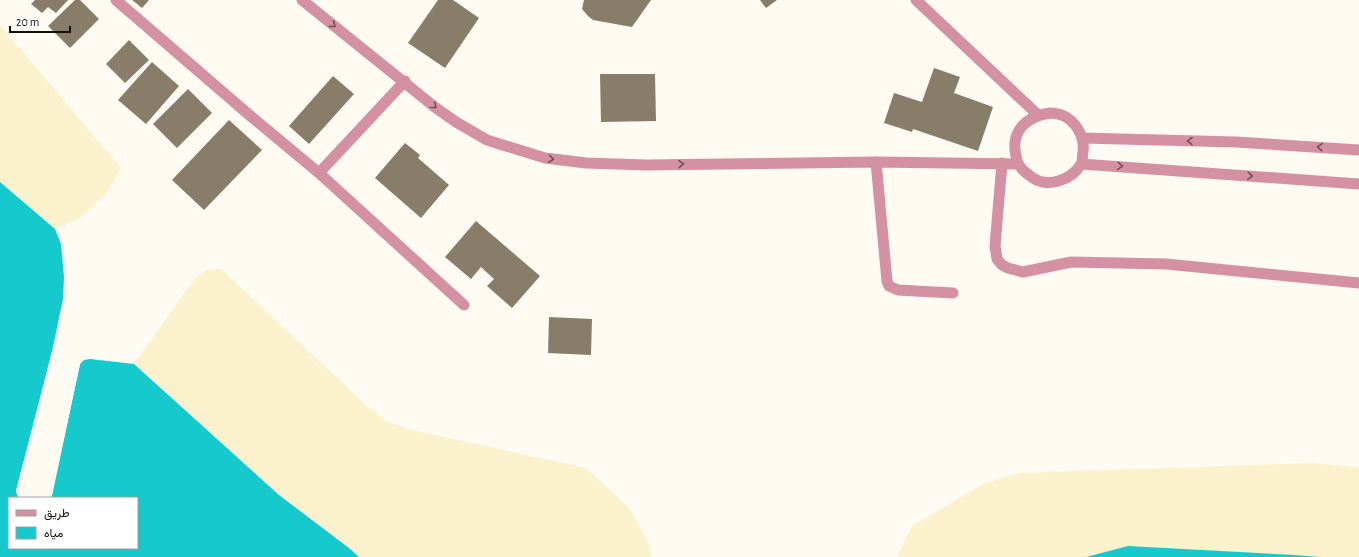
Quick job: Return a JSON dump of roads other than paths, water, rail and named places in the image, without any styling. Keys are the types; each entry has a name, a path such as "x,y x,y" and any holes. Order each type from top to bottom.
{"street":[{"path":"116,0 276,138 319,173 464,305"},
{"path":"302,0 405,81 436,108 456,122 487,140 545,158 586,163 639,164 876,162 1018,164"},
{"path":"916,0 1038,115"},
{"path":"319,173 405,81"},
{"path":"1050,113 1061,115 1070,120 1078,128 1082,138 1084,148 1081,164 1068,176 1058,182 1046,182 1035,179 1025,173 1018,164 1014,152 1015,140 1019,129 1027,120 1038,115 1050,113"},
{"path":"1082,138 1236,142 1359,150"},
{"path":"876,162 887,281 889,286 898,290 953,293"},
{"path":"1002,163 995,246 997,259 1002,265 1008,268 1023,272 1071,262 1166,264 1359,283"},
{"path":"1081,164 1359,184"}],"water":[{"path":"0,182 55,229 61,244 64,277 63,299 49,366 16,491 18,497 8,497 8,549 138,549 138,497 51,497 80,364 84,360 90,359 134,364 279,495 359,557 0,557"},
{"path":"1128,546 1294,555 1321,557 1086,557"}]}
